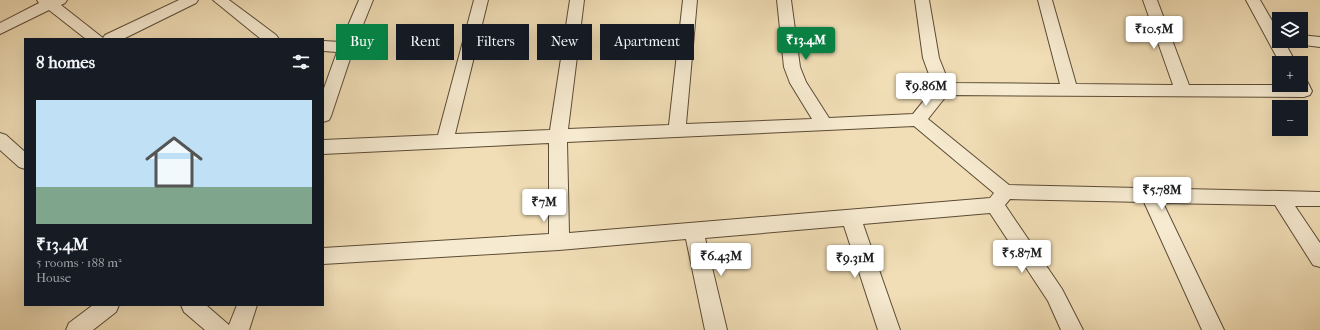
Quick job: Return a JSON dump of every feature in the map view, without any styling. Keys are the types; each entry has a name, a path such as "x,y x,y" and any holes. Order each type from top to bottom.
{"street":[{"path":"112,38 191,0"},
{"path":"220,0 270,38"},
{"path":"356,24 366,0"},
{"path":"445,141 481,0"},
{"path":"560,242 558,136 577,0"},
{"path":"677,130 690,0"},
{"path":"784,0 792,67 798,83 824,124"},
{"path":"922,0 931,58 943,89"},
{"path":"1045,0 1070,90"},
{"path":"1150,0 1183,90"},
{"path":"1254,0 1272,30"},
{"path":"0,29 51,2 95,38"},
{"path":"1308,41 1320,42"},
{"path":"324,46 336,47"},
{"path":"324,113 342,60"},
{"path":"918,120 943,89"},
{"path":"943,89 1272,91"},
{"path":"324,147 918,120 1000,199 1055,295 1072,330"},
{"path":"0,140 24,161"},
{"path":"1150,195 1213,330"},
{"path":"324,256 560,242 851,218 1000,199 1150,195 1320,199"},
{"path":"1280,198 1320,259"},
{"path":"851,218 889,330"},
{"path":"694,231 716,330"},
{"path":"77,330 108,306"},
{"path":"192,306 221,330"},
{"path":"238,330 247,306"}]}
